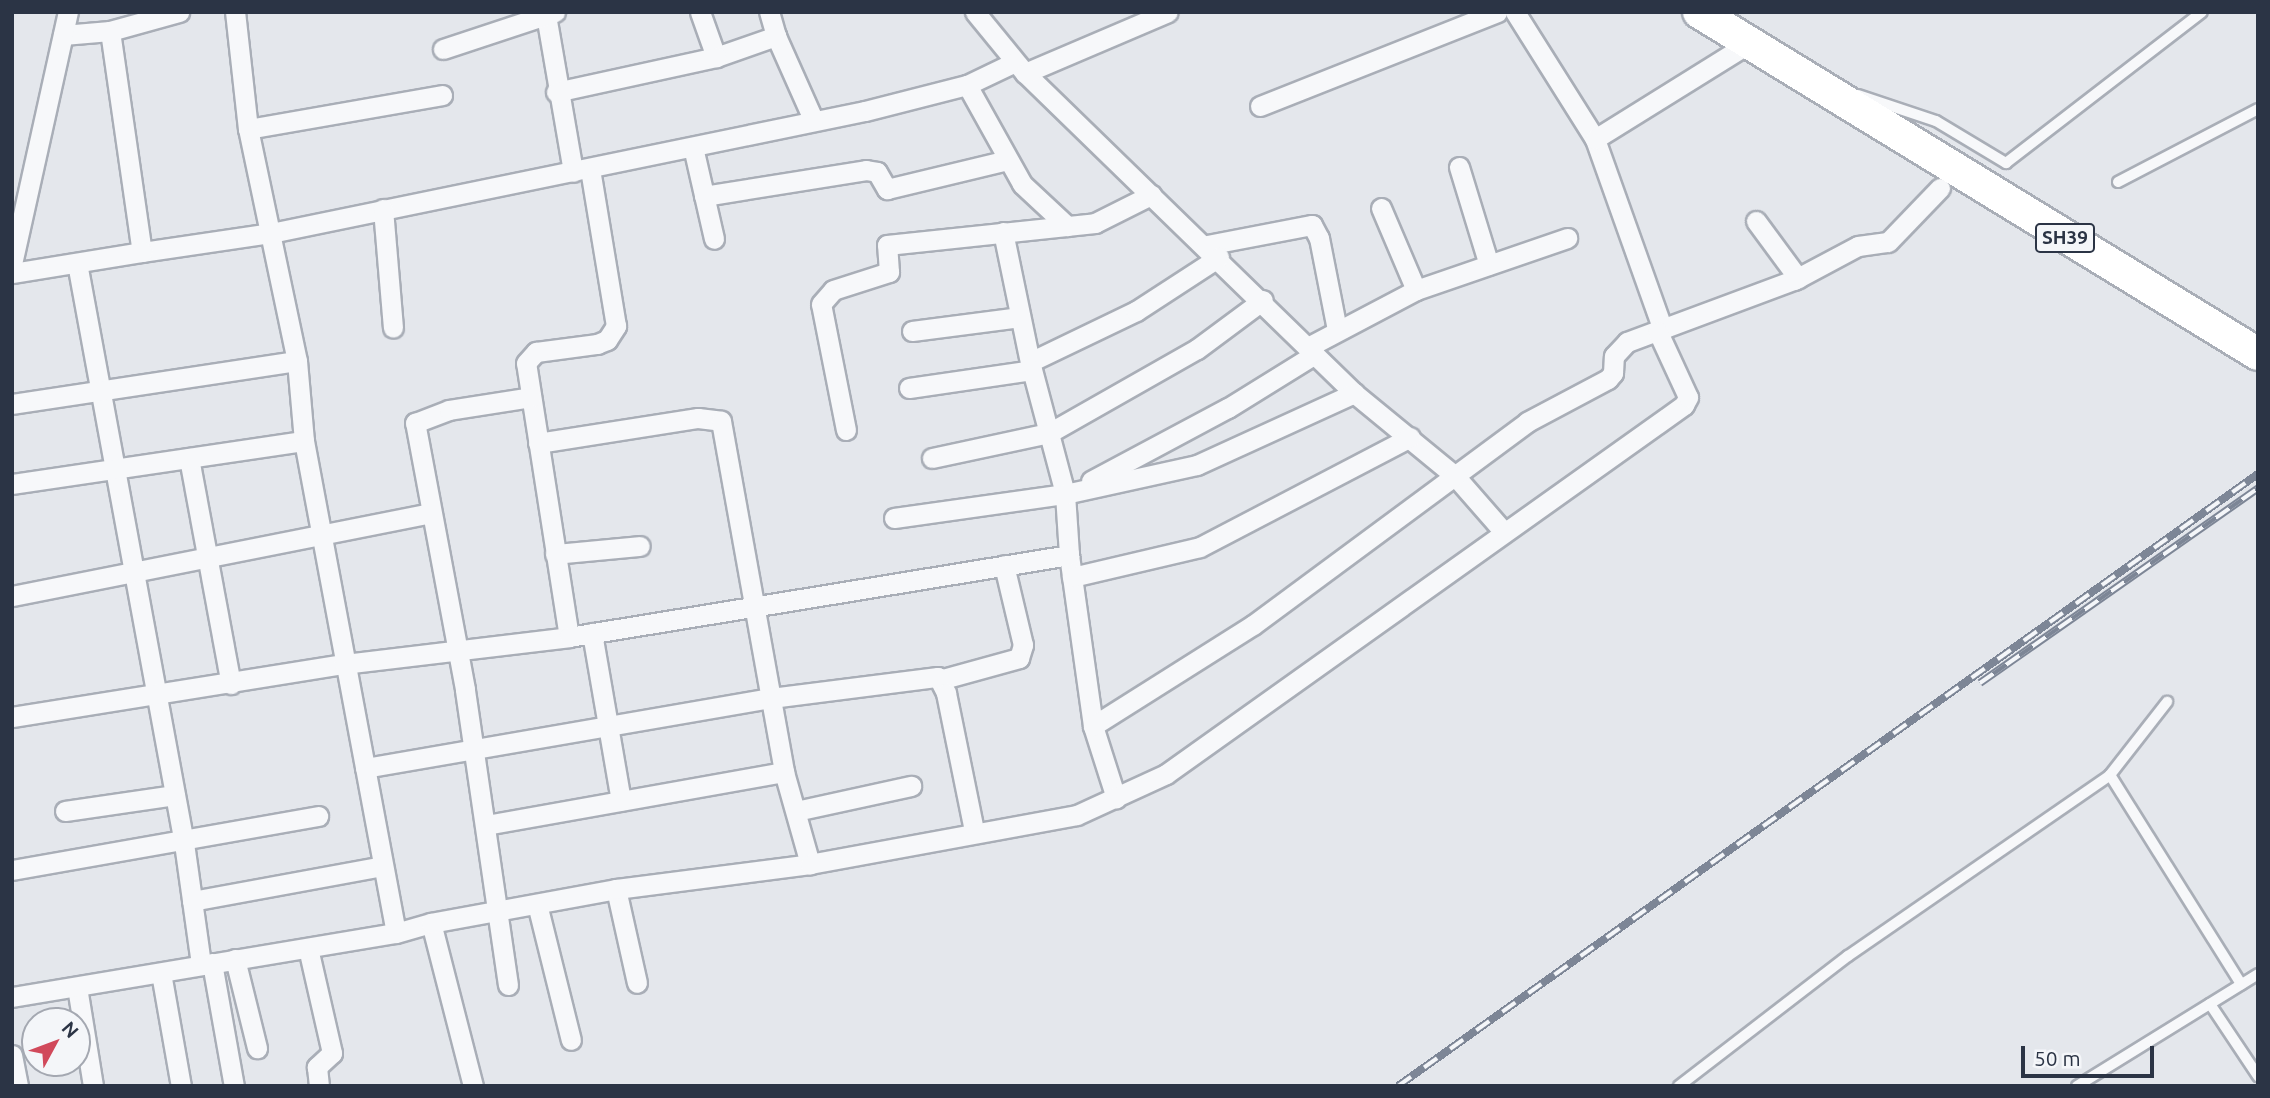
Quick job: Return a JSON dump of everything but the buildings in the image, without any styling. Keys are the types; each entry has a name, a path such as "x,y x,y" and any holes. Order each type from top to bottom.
{"main road":[{"name":"SH39","path":"1699,12 1875,117 1959,173 2258,354"}],"street":[{"path":"12,264 68,12"},
{"path":"63,35 110,31 179,12"},
{"path":"235,12 248,129 297,361 304,441 396,933"},
{"path":"700,12 716,57"},
{"path":"975,12 1020,67 1151,195 1213,251 1354,393 1455,476 1504,532"},
{"path":"12,273 271,233 582,171 813,119 866,111 967,85 1168,12"},
{"path":"1260,106 1497,12"},
{"path":"12,997 396,933 431,923 616,889 810,863 974,831 1077,815 1166,774 1686,402 1688,397 1660,331 1595,139 1515,12"},
{"path":"443,49 550,13 556,92 582,171 616,326 607,340 597,344 531,354 526,363 569,638"},
{"path":"556,92 716,57 775,20 813,119"},
{"path":"110,31 142,252"},
{"path":"1595,139 1749,43"},
{"path":"967,85 1023,184 1067,226"},
{"path":"248,129 442,95"},
{"path":"693,147 714,239"},
{"path":"704,197 866,170 877,172 887,189 1008,160"},
{"path":"1459,167 1489,265"},
{"path":"1093,726 1253,625 1527,422 1608,379 1618,350 1798,278 1858,246 1888,242 1940,188"},
{"path":"846,429 821,304 834,290 889,272 889,244 1103,220 1151,195"},
{"path":"1381,208 1416,290"},
{"path":"383,209 393,328"},
{"path":"1756,221 1798,278"},
{"path":"909,388 1031,366 1136,311 1213,251 1312,225 1319,237 1337,330"},
{"path":"1003,232 1031,366 1049,433 1070,492 1069,555 1093,726 1116,797"},
{"path":"1070,492 1228,408 1312,351 1337,330 1416,290 1567,238"},
{"path":"77,263 158,697 192,901 234,1086"},
{"path":"932,458 1049,433 1197,349 1263,300"},
{"path":"912,331 1020,317"},
{"path":"12,404 99,388 297,361"},
{"path":"894,518 1070,492 1197,465 1354,393"},
{"path":"508,985 458,652 415,424 449,410 531,397"},
{"path":"538,443 698,418 721,421 784,772 810,863"},
{"path":"1072,577 1200,547 1410,437"},
{"path":"12,484 304,441"},
{"path":"189,458 231,684"},
{"path":"12,596 430,513"},
{"path":"555,554 640,546"},
{"path":"12,717 158,697 344,664 569,638 1069,555"},
{"path":"365,768 473,746 771,698 943,680 1019,658 1023,645 1004,565"},
{"path":"592,634 621,801"},
{"path":"943,680 974,831"},
{"path":"486,825 784,772"},
{"path":"796,811 911,786"},
{"path":"65,811 175,795"},
{"path":"12,870 184,844 318,817"},
{"path":"192,901 383,866"},
{"path":"616,889 637,983"},
{"path":"537,904 571,1040"},
{"path":"431,923 473,1086"},
{"path":"309,948 332,1053 317,1067 319,1086"},
{"path":"235,959 257,1048"},
{"path":"161,973 181,1086"},
{"path":"77,987 93,1086"},
{"path":"12,1055 18,1086"}],"lane":[{"path":"1833,93 1900,105 1954,130 2006,163 2203,12"},
{"path":"2118,182 2258,109"},
{"path":"1679,1086 1848,956 2110,775 2166,702"},
{"path":"2110,775 2241,984"},
{"path":"2077,1086 2258,974"},
{"path":"2210,1004 2258,1076"}],"railway":[{"path":"1398,1086 2258,474"},
{"path":"1980,683 2258,488"}]}
